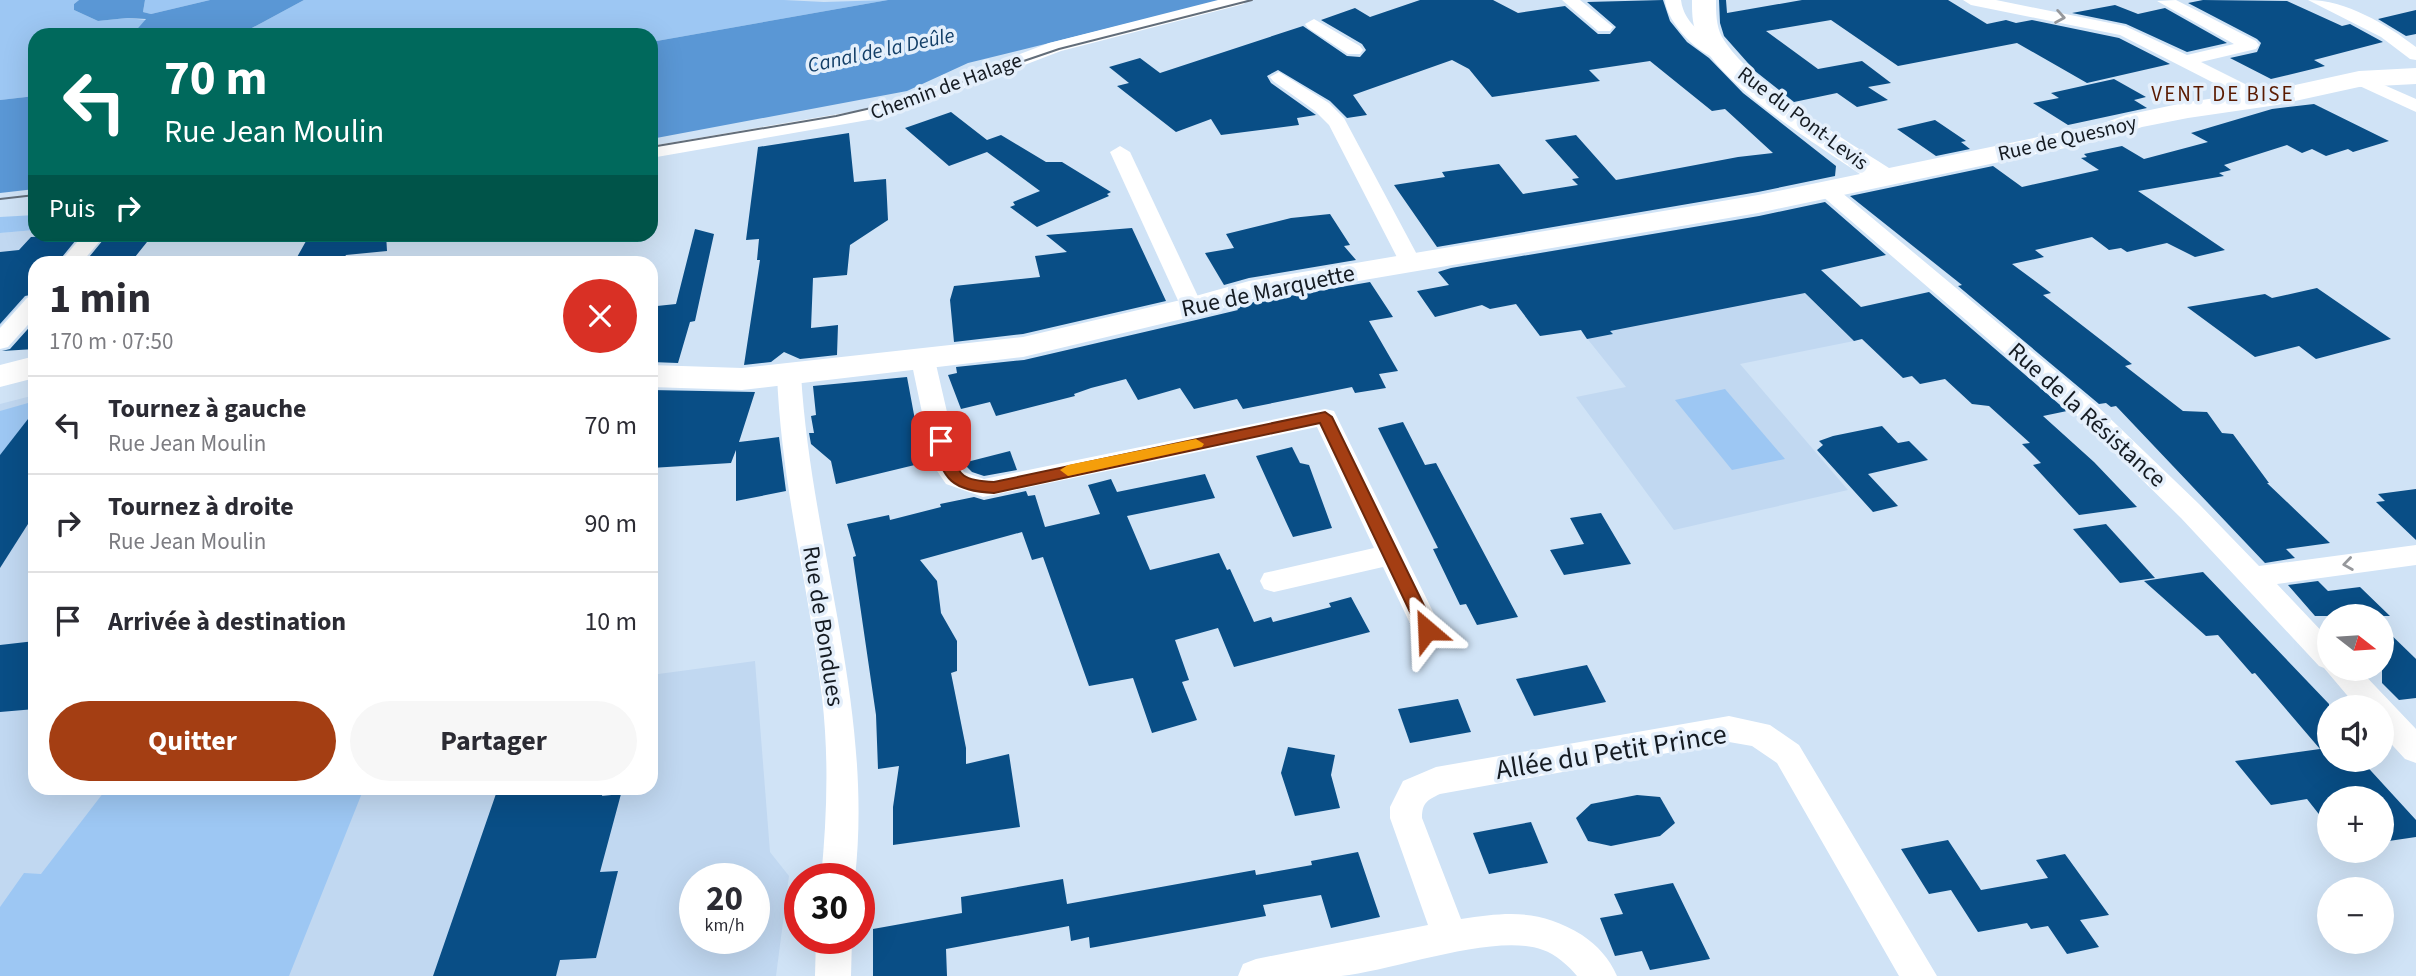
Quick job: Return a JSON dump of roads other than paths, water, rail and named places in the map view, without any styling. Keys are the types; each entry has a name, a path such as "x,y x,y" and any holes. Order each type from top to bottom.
{"street":[{"name":"Chemin de Halage","path":"658,151 884,112 1055,47 1238,0"},
{"path":"1570,0 1604,27"},
{"name":"Rue du Pont-Levis","path":"1673,0 1674,14 1680,21 1770,97 1884,178"},
{"path":"1702,0 1709,0"},
{"name":"Rue du Pont-Levis","path":"1702,0 1705,26 1723,55"},
{"path":"1971,0 2114,28 2137,36 2260,99"},
{"path":"2316,0 2377,27 2416,55"},
{"path":"2165,1 2250,45 2186,61"},
{"path":"1314,24 1354,51"},
{"name":"Rue de Quesnoy","path":"1884,178 2108,131 2134,121 2188,110 2359,79 2416,76"},
{"path":"1279,77 1322,107 1337,122 1410,262"},
{"path":"2359,79 2416,106"},
{"path":"1119,152 1192,307"},
{"name":"Rue de Marquette","path":"658,376 725,379 789,374 1023,347 1192,307 1249,290 1665,221 1884,178"},
{"name":"Rue de la Résistance","path":"1828,191 2085,409 2169,489 2317,645"},
{"path":"76,256 89,242"},
{"path":"0,342 28,311"},
{"path":"923,360 946,465 950,472 964,483 983,488 1325,417 1427,630"},
{"path":"0,368 28,366"},
{"path":"0,376 28,368"},
{"name":"Rue de Bondues","path":"789,374 809,536 838,715 842,783 839,863"},
{"path":"1274,581 1391,555"},
{"path":"2253,577 2416,555"},
{"path":"2353,681 2368,695"},
{"path":"2394,720 2416,750"},
{"name":"Allée du Petit Prince","path":"1450,937 1406,818 1406,807 1413,791 1436,781 1729,729 1759,734 1788,754 1919,976"},
{"path":"1256,976 1450,937 1507,929 1549,934 1583,956 1599,976"},
{"path":"833,976 834,954"}],"water":[{"path":"79,0 145,0 143,12 151,14 210,0 304,0 252,28 138,28 146,19 98,21 74,10 74,4"},
{"name":"Canal de la Deûle","path":"888,0 1223,0 968,63 907,91 658,138 658,41"},
{"path":"28,97 28,190 0,193 0,100"}],"tram line":[{"path":"658,146 836,116 915,98 1059,49 1252,0"},
{"path":"0,199 28,196"}],"district":[{"name":"VENT DE BISE","path":"2223,94"}]}
